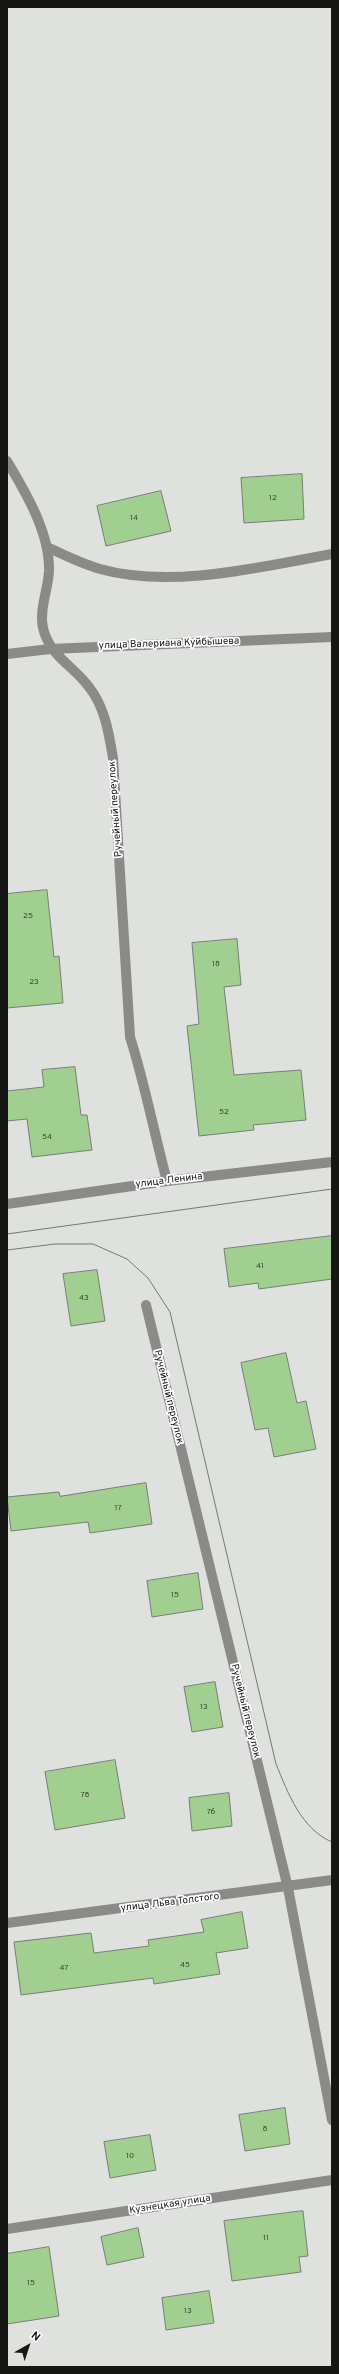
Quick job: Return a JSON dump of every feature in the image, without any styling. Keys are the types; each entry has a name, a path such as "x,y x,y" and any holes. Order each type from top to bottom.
{"street":[{"name":"Ручейный переулок","path":"8,462 41,528 47,547 49,569 42,610 43,627 50,649 90,687 101,708 108,728 113,758 130,1037 140,1069 148,1110 167,1181"},
{"path":"47,547 101,569 171,577 225,574 332,554"},
{"name":"улица Валериана Куйбышева","path":"7,654 50,649 332,637"},
{"name":"улица Ленина","path":"7,1204 167,1181 332,1162"},
{"name":"Ручейный переулок","path":"146,1305 288,1888 332,2120"},
{"name":"улица Льва Толстого","path":"7,1923 288,1888 332,1880"},
{"name":"Кузнецкая улица","path":"7,2229 332,2180"}],"building":[{"path":"302,474 304,519 244,523 241,478"},
{"path":"161,491 171,531 106,546 97,506"},
{"path":"47,890 54,957 59,956 63,1003 7,1008 7,894"},
{"path":"237,939 241,985 224,987 234,1075 301,1070 306,1120 253,1125 254,1130 199,1136 187,1026 199,1024 192,943"},
{"path":"75,1067 81,1115 87,1115 92,1150 32,1157 27,1119 7,1121 7,1091 44,1087 42,1070"},
{"path":"332,1236 332,1279 259,1289 258,1283 229,1287 224,1249"},
{"path":"97,1270 105,1321 71,1326 63,1274"},
{"path":"286,1353 297,1403 306,1401 316,1449 274,1457 268,1428 255,1430 241,1363"},
{"path":"146,1483 152,1524 90,1533 88,1522 11,1531 7,1497 59,1492 60,1496"},
{"path":"198,1573 203,1609 152,1617 147,1581"},
{"path":"215,1682 223,1727 192,1732 184,1687"},
{"path":"115,1760 125,1818 55,1830 45,1772"},
{"path":"229,1793 232,1826 192,1831 189,1798"},
{"path":"242,1912 248,1948 216,1953 220,1974 154,1984 153,1978 21,1995 14,1942 91,1933 94,1953 149,1946 148,1940 204,1932 201,1920"},
{"path":"285,2108 290,2144 245,2151 239,2115"},
{"path":"150,2135 156,2170 110,2178 104,2142"},
{"path":"303,2211 308,2256 299,2257 301,2272 232,2281 224,2221"},
{"path":"138,2228 144,2257 107,2265 101,2237"},
{"path":"49,2247 59,2316 7,2324 7,2254"},
{"path":"209,2291 214,2323 166,2330 162,2298"}],"tram line":[{"path":"7,1234 332,1189"},
{"path":"7,1250 55,1244 93,1244 127,1259 148,1278 170,1312 276,1764 285,1787 304,1819 321,1836 332,1842"}]}
